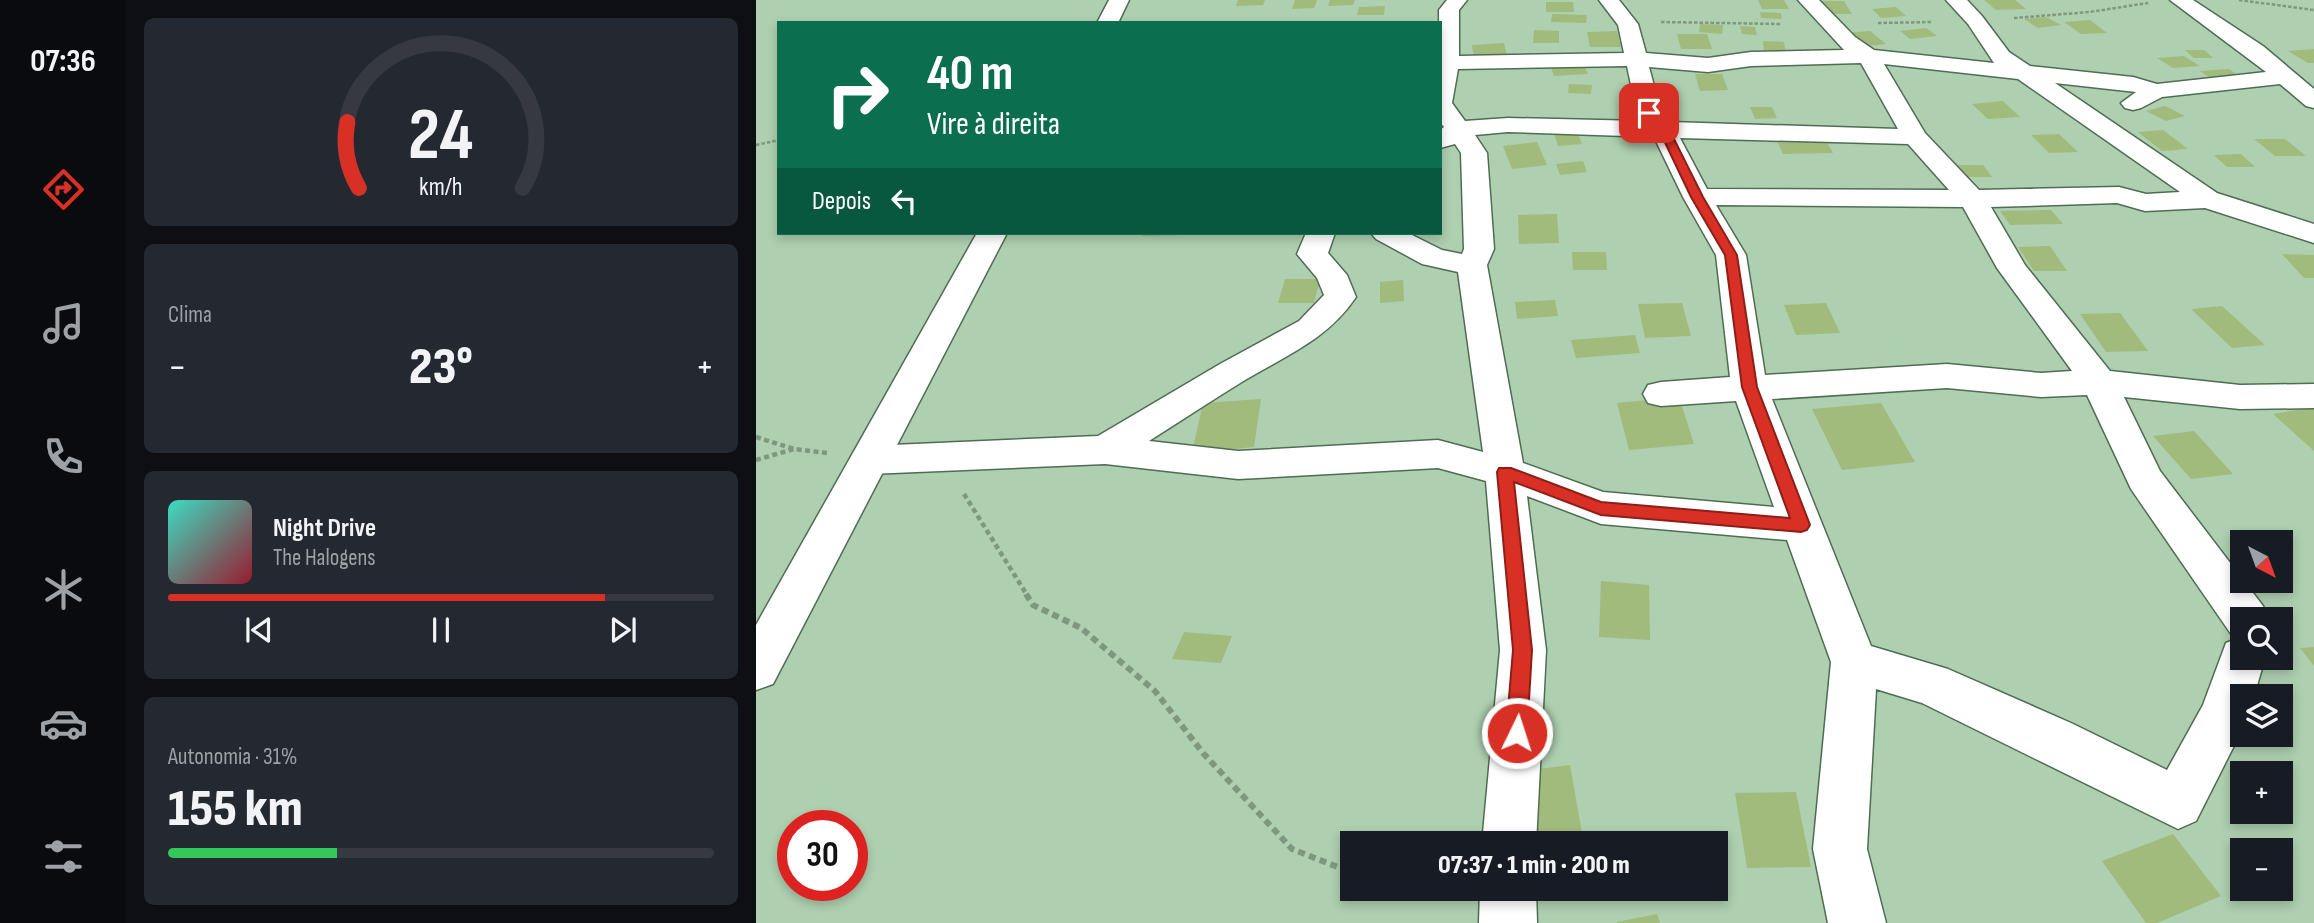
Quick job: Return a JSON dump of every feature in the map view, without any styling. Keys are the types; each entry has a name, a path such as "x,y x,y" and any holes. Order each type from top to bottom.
{"street":[{"path":"1108,21 1119,0"},
{"path":"1442,83 1449,10 1457,0"},
{"path":"1808,0 1829,25 1868,56 1915,136 1972,199 2012,268 2099,382 2144,479 2238,607"},
{"path":"1956,0 1975,20 2001,57 2029,73 2207,199 2314,234"},
{"path":"2180,0 2255,51 2304,91"},
{"path":"1444,63 1624,28 1708,65 1751,59 1868,56 2133,84 2156,91 2304,91"},
{"path":"1624,28 1649,113 1664,131 1697,197 1731,255 1749,387 1854,662 1840,849 1857,923"},
{"path":"2099,122 2156,91"},
{"path":"1442,110 1449,136 1474,153 1479,249 1472,264 1505,472 1523,650 1509,831"},
{"path":"1449,136 1508,125 1915,136"},
{"path":"1697,197 1972,199 2119,195 2145,203 2207,199"},
{"path":"756,669 991,235"},
{"path":"1105,450 1232,372 1311,328 1340,297 1332,275 1311,254 1319,235"},
{"path":"1389,235 1433,258 1472,264"},
{"path":"1661,394 1947,376 2041,385 2099,382 2240,397 2314,396"},
{"path":"869,460 1105,450 1238,465 1438,454 1505,472 1601,508 1801,525"},
{"path":"1854,662 1931,684 2053,740 2178,803 2225,713 2238,670"},
{"path":"1508,901 1508,923"}],"path":[{"path":"2237,0 2314,10"},
{"path":"1624,28 1654,22 1829,25 1975,20 2090,12 2153,2"},
{"path":"756,145 777,140"},
{"path":"756,437 794,449 869,460"},
{"path":"756,460 794,449"},
{"path":"940,457 1033,605 1082,628 1155,691 1203,753 1292,849 1340,868"}],"building":[{"path":"1238,0 1265,0 1263,5 1236,6"},
{"path":"1295,0 1317,0 1314,8 1292,9"},
{"path":"1330,0 1355,0 1353,5 1328,6"},
{"path":"1758,0 1784,0 1789,9 1762,9"},
{"path":"1984,0 2015,0 2026,9 1996,10"},
{"path":"1817,1 1844,1 1852,14 1825,14"},
{"path":"1546,2 1573,2 1574,12 1546,12"},
{"path":"1385,6 1384,15 1357,15 1359,7"},
{"path":"1896,7 1906,16 1881,18 1872,9"},
{"path":"1760,12 1781,13 1782,19 1761,18"},
{"path":"1552,14 1587,15 1586,23 1551,22"},
{"path":"2046,17 2061,25 2038,28 2024,19"},
{"path":"2090,20 2107,33 2081,34 2064,22"},
{"path":"1700,24 1723,25 1722,34 1699,32"},
{"path":"1740,26 1755,27 1757,35 1742,34"},
{"path":"1926,28 1937,36 1910,39 1900,31"},
{"path":"1534,30 1559,31 1559,43 1533,43"},
{"path":"1617,31 1621,47 1590,47 1587,32"},
{"path":"1870,31 1886,44 1858,47 1843,33"},
{"path":"1677,34 1707,34 1712,49 1681,49"},
{"path":"1763,41 1784,42 1786,54 1764,53"},
{"path":"1504,43 1507,56 1474,58 1472,45"},
{"path":"2314,49 2314,63 2308,63 2288,51"},
{"path":"2185,50 2204,50 2213,58 2194,58"},
{"path":"2184,56 2200,66 2173,68 2157,58"},
{"path":"1583,63 1588,74 1554,76 1550,65"},
{"path":"2229,69 2243,79 2213,80 2200,71"},
{"path":"1695,74 1722,74 1728,90 1700,91"},
{"path":"1569,84 1592,85 1591,94 1568,93"},
{"path":"2003,101 2020,117 1988,119 1972,104"},
{"path":"2165,106 2185,116 2166,121 2146,111"},
{"path":"1750,107 1772,107 1777,118 1755,119"},
{"path":"2163,130 2188,149 2162,151 2138,132"},
{"path":"1577,131 1582,144 1558,146 1554,133"},
{"path":"2059,134 2078,152 2049,153 2031,135"},
{"path":"2254,139 2285,139 2306,156 2275,156"},
{"path":"1777,141 1826,141 1833,153 1783,154"},
{"path":"1537,142 1547,165 1512,169 1503,146"},
{"path":"2241,154 2255,167 2227,167 2214,155"},
{"path":"1583,161 1587,172 1560,175 1556,164"},
{"path":"1953,165 1983,165 1992,177 1961,177"},
{"path":"2051,210 2063,224 2010,225 2000,211"},
{"path":"1557,214 1559,243 1519,244 1518,215"},
{"path":"2050,246 2067,271 2034,271 2018,247"},
{"path":"1572,252 1606,252 1607,270 1573,270"},
{"path":"2282,254 2314,255 2314,278 2304,278"},
{"path":"1285,279 1320,279 1314,303 1278,303"},
{"path":"1403,280 1404,301 1380,303 1380,282"},
{"path":"1555,300 1558,316 1517,319 1515,302"},
{"path":"1682,303 1691,336 1645,338 1638,304"},
{"path":"1826,303 1840,333 1796,335 1784,305"},
{"path":"2222,306 2265,345 2232,348 2191,309"},
{"path":"2120,313 2148,351 2106,352 2080,314"},
{"path":"1635,335 1640,353 1576,358 1571,340"},
{"path":"1679,397 1694,444 1629,450 1617,403"},
{"path":"1261,399 1254,447 1192,453 1203,403"},
{"path":"1881,403 1915,462 1842,470 1812,409"},
{"path":"2314,407 2314,451 2273,414"},
{"path":"2194,431 2233,474 2191,479 2153,436"},
{"path":"1601,581 1649,585 1650,640 1599,637"},
{"path":"1184,632 1232,636 1221,663 1172,659"},
{"path":"2314,647 2314,666 2300,648"},
{"path":"1570,765 1582,831 1523,831 1515,772"},
{"path":"1796,792 1811,867 1747,868 1735,793"},
{"path":"2173,834 2221,896 2157,923 2146,923 2102,861"},
{"path":"1657,914 1660,923 1617,923 1617,922"}],"route":[{"path":"1517,733 1523,650 1505,472 1601,508 1801,525 1749,387 1731,255 1697,197 1664,131 1649,113"}]}
